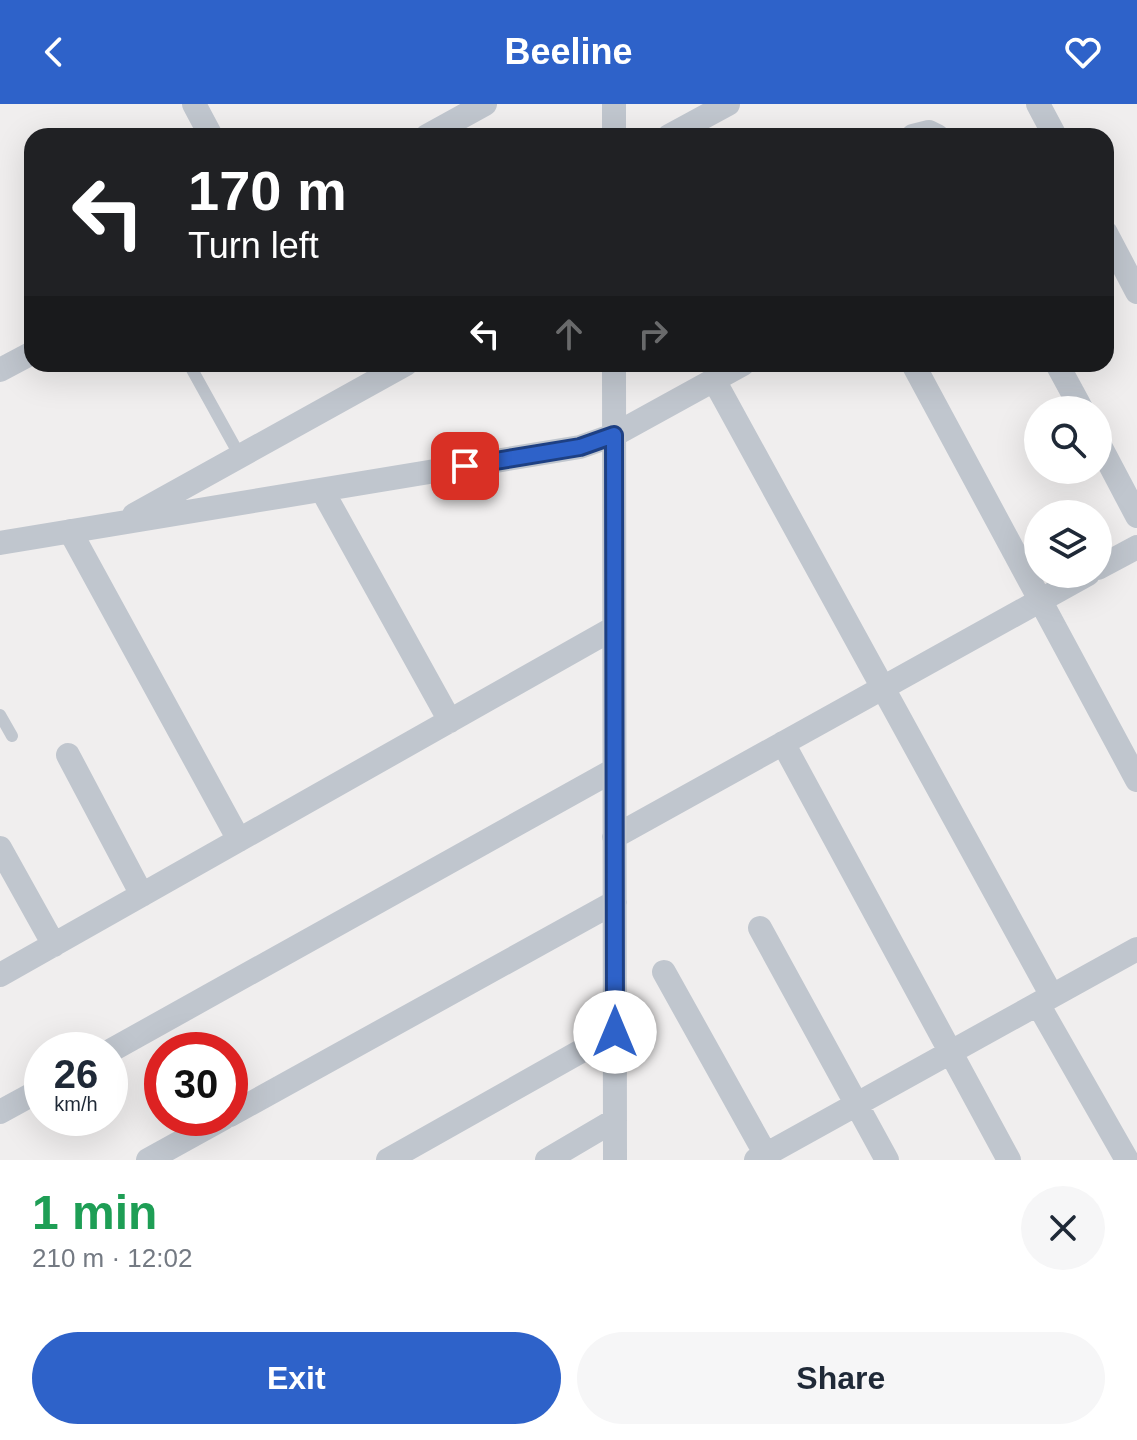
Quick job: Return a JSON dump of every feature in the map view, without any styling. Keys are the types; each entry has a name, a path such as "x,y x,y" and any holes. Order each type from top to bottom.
{"street":[{"path":"194,104 207,128"},
{"path":"437,128 458,110 485,104"},
{"path":"614,104 614,128"},
{"path":"684,128 728,104"},
{"path":"1038,104 1051,128"},
{"path":"1114,248 1137,292"},
{"path":"0,370 24,357"},
{"path":"118,524 392,372"},
{"path":"614,372 615,1160"},
{"path":"0,543 580,447 614,435 728,372"},
{"path":"917,372 1137,780"},
{"path":"1061,372 1074,396"},
{"path":"714,380 883,688 1127,1160"},
{"path":"1112,469 1137,516"},
{"path":"322,490 450,721"},
{"path":"70,531 239,840"},
{"path":"1112,560 1137,547"},
{"path":"614,837 1063,588"},
{"path":"0,975 614,628"},
{"path":"783,743 1009,1160"},
{"path":"68,755 142,895"},
{"path":"128,1041 614,770"},
{"path":"0,848 54,945"},
{"path":"248,1105 615,902"},
{"path":"760,928 887,1160"},
{"path":"664,972 761,1157 1045,1000 1135,954"},
{"path":"388,1160 615,1032"},
{"path":"0,1112 24,1099"},
{"path":"547,1160 615,1120"},
{"path":"148,1160 191,1136"}],"lane":[{"path":"193,372 240,456"},
{"path":"0,715 12,736"}],"route":[{"path":"465,466 580,447 614,435 615,1032"}]}
